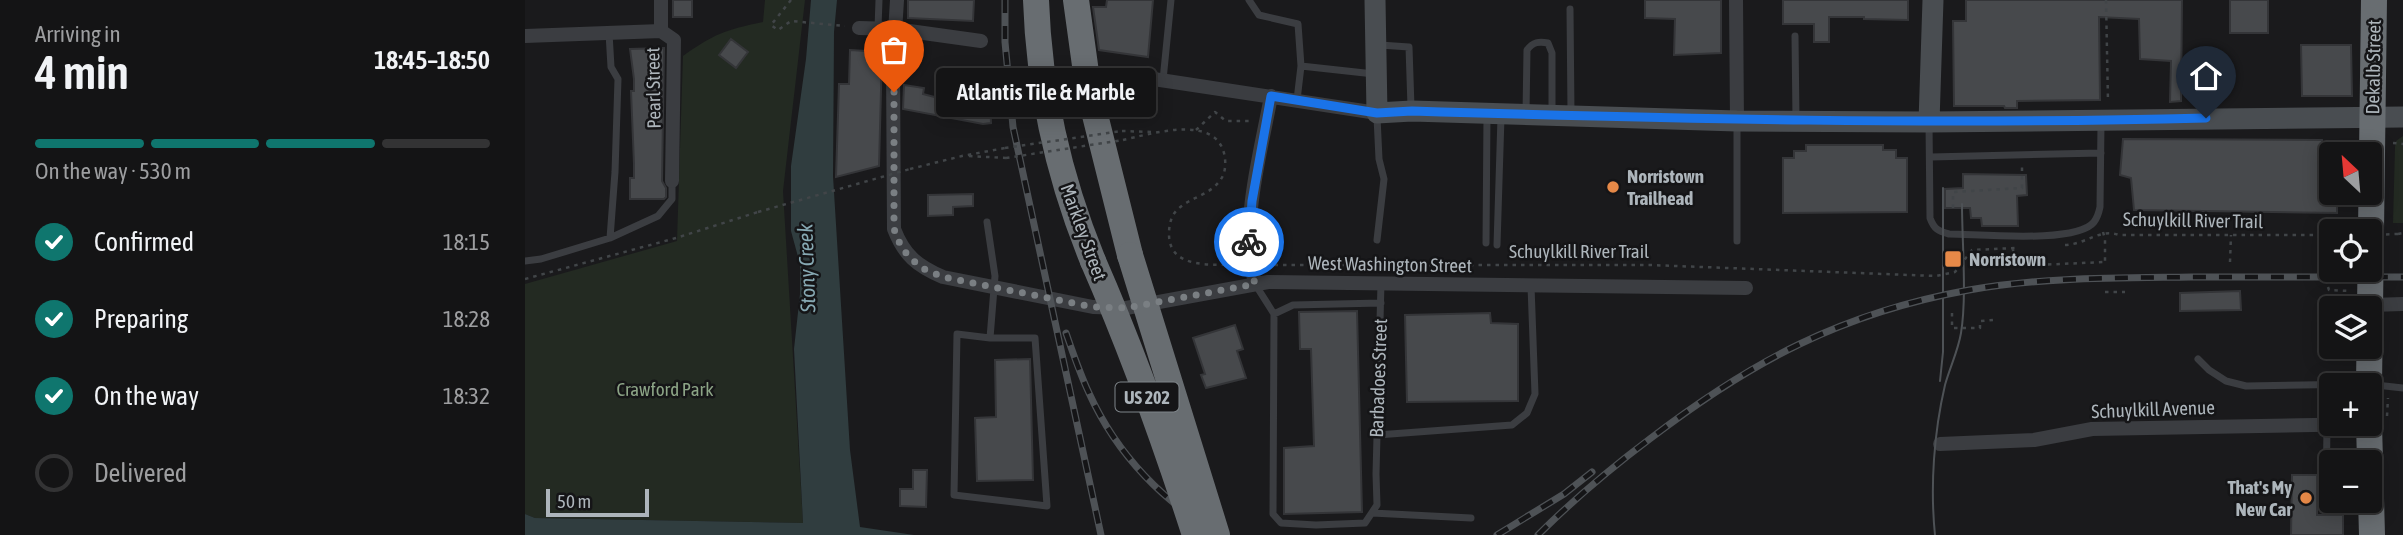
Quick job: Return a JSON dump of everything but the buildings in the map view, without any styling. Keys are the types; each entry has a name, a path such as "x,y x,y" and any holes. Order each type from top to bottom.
{"highway":[{"name":"Markley Street","path":"1036,0 1048,110 1072,206 1164,439 1195,535"},
{"name":"Markley Street","path":"1076,0 1089,87 1130,255 1217,535"},
{"name":"Dekalb Street","path":"2360,296 2373,117 2374,0"},
{"path":"2371,513 2372,533"}],"street":[{"name":"Pearl Street","path":"661,0 661,31 674,40 672,181"},
{"path":"895,29 897,0"},
{"path":"1375,0 1377,113"},
{"path":"1736,0 1737,121"},
{"path":"1929,122 1933,0"},
{"path":"859,28 895,29 981,41"},
{"name":"West Washington Street","path":"895,29 894,229 908,256 922,268 943,277 1093,307 1126,308 1268,282 1746,288"},
{"path":"525,36 661,31"},
{"path":"1147,78 1377,113 1412,111 1737,121 1929,122 2403,117"},
{"path":"1255,284 1250,265 1250,221 1271,96"},
{"path":"2382,301 2403,304"},
{"name":"Schuylkill Avenue","path":"1940,444 2034,440 2092,429 2319,424"}],"lane":[{"path":"878,29 879,0"},
{"path":"1163,81 1171,0"},
{"path":"1249,0 1259,15 1298,24 1301,66 1297,100"},
{"path":"1561,115 1570,9"},
{"path":"610,33 611,67 618,79 610,238"},
{"path":"1795,36 1796,121"},
{"path":"1526,114 1527,50 1535,43 1542,42 1548,43 1552,53 1561,115"},
{"path":"1376,45 1409,47 1412,111"},
{"path":"1301,66 1376,74"},
{"path":"1377,113 1379,159 1384,179 1377,240"},
{"path":"1486,243 1494,114"},
{"path":"1494,114 1497,245"},
{"path":"1737,121 1737,241"},
{"path":"1929,122 1930,218 1939,232 2063,236 2088,227 2098,215 2104,121"},
{"path":"1931,157 2101,153"},
{"path":"525,261 541,259 610,238 658,216 672,198 672,181"},
{"path":"987,222 995,273 990,338"},
{"name":"Barbadoes Street","path":"1372,513 1377,505 1375,474 1381,283"},
{"path":"1255,284 1274,314 1273,514 1281,523 1366,523 1372,513 1471,518"},
{"path":"1377,435 1512,425 1527,413 1535,394 1531,285"},
{"path":"1274,314 1293,305 1381,303"},
{"path":"957,334 990,338 1035,338 1047,506 954,495 957,334"},
{"path":"2198,359 2226,382 2246,386 2319,385"},
{"path":"2382,386 2403,388"}],"path":[{"path":"791,0 771,25 778,30 791,21 839,25"},
{"path":"2104,121 2106,0"},
{"path":"525,279 962,156 1122,131 1196,130 1215,112 1226,121 1243,122 1267,118"},
{"name":"Schuylkill River Trail","path":"1196,130 1205,131 1218,141 1224,154 1224,171 1215,186 1179,207 1174,214 1168,232 1172,249 1184,260 1192,263 1650,265 1936,276 1955,272 1972,250 1978,248 2026,247"},
{"path":"962,156 1006,158 1160,132"},
{"path":"2393,142 2403,144"},
{"path":"1953,208 1953,192 2022,188 2022,155"},
{"name":"Schuylkill River Trail","path":"2066,245 2079,244 2098,234 2111,232 2119,235 2319,235"},
{"path":"2382,234 2401,233"},
{"path":"2230,262 2231,235"},
{"path":"2013,248 2014,266 2105,263 2105,239"},
{"path":"2105,256 2113,256"},
{"path":"2328,288 2352,296"},
{"path":"2105,292 2125,292"},
{"path":"1952,313 1952,328 1980,328 1980,321 1993,320"}],"green space":[{"name":"Crawford Park","path":"765,0 805,0 783,191 803,523 535,518 525,514 525,284 677,241 683,56 720,34 763,22"},
{"path":"2403,136 2403,223 2393,223 2395,147 2396,141"}],"water":[{"name":"Stony Creek","path":"811,0 837,0 834,32 833,176 850,450 860,527 914,535 525,535 525,514 535,518 803,523 794,349 800,294 800,264 791,231 791,166"}],"tram line":[{"path":"1940,381 1943,352 1943,188"},
{"path":"1935,535 1933,478 1938,421 1945,385 1960,340 1963,318 1962,204"}],"railway":[{"path":"1005,0 1005,42 1013,127 1101,535"},
{"path":"1538,535 1621,461 1688,410 1763,363 1800,344 1880,312 1969,290 2052,280 2403,277"},
{"path":"1066,333 1089,393 1128,457 1162,493 1202,523 1224,535"},
{"path":"1497,535 1564,494 1592,472"}],"way so far":[{"path":"894,92 894,229 908,256 922,268 943,277 1093,307 1126,308 1255,284 1250,265 1249,242"}],"place":[{"name":"Atlantis Tile & Marble","path":"894,92"},
{"name":"Norristown Trailhead","path":"1613,187"},
{"name":"Norristown","path":"1953,259"},
{"name":"That's My New Car","path":"2306,498"}],"route":[{"path":"1249,242 1252,201 1271,96 1377,113 1412,111 1737,121 2101,121 2206,118"}]}
